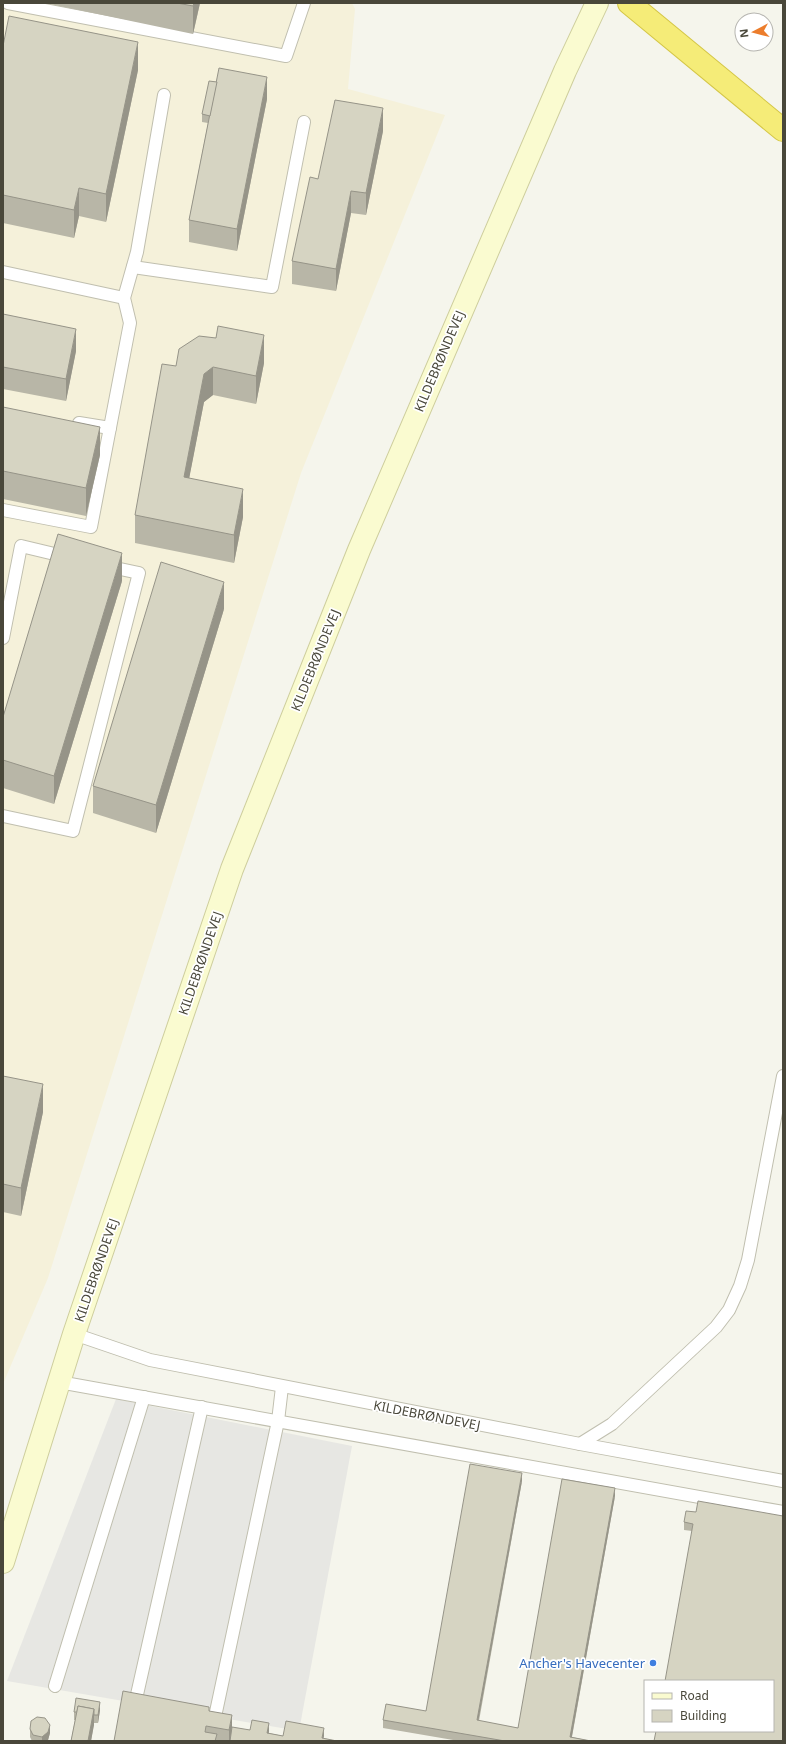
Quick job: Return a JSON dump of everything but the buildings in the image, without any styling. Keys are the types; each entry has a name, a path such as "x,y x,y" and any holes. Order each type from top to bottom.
{"highway":[{"path":"629,3 783,130"}],"street":[{"name":"KILDEBRØNDEVEJ","path":"3,1562 74,1334 235,862 359,550 561,79 596,3"}],"lane":[{"path":"8,3 286,56 304,3"},
{"path":"3,510 91,527 130,323 124,298 132,267 138,252 164,95"},
{"path":"132,267 272,287 304,122"},
{"path":"3,272 124,298"},
{"path":"64,421 110,428"},
{"path":"3,638 21,546 80,560"},
{"path":"3,816 73,831 138,573 94,563"},
{"path":"580,1444 612,1424 646,1394 716,1327 729,1310 740,1286 748,1260 783,1076"},
{"name":"KILDEBRØNDEVEJ","path":"74,1334 150,1360 580,1444 783,1481"},
{"path":"59,1382 783,1512"},
{"path":"216,1712 278,1421 282,1387"},
{"path":"54,1686 144,1397"},
{"path":"136,1699 202,1407"}],"shaded area":[{"path":"3,3 352,3 355,9 348,89 445,115 301,473 48,1278 3,1384"},
{"path":"116,1399 352,1446 299,1731 7,1681"}],"place":[{"name":"Ancher's Havecenter","path":"653,1663"}]}
